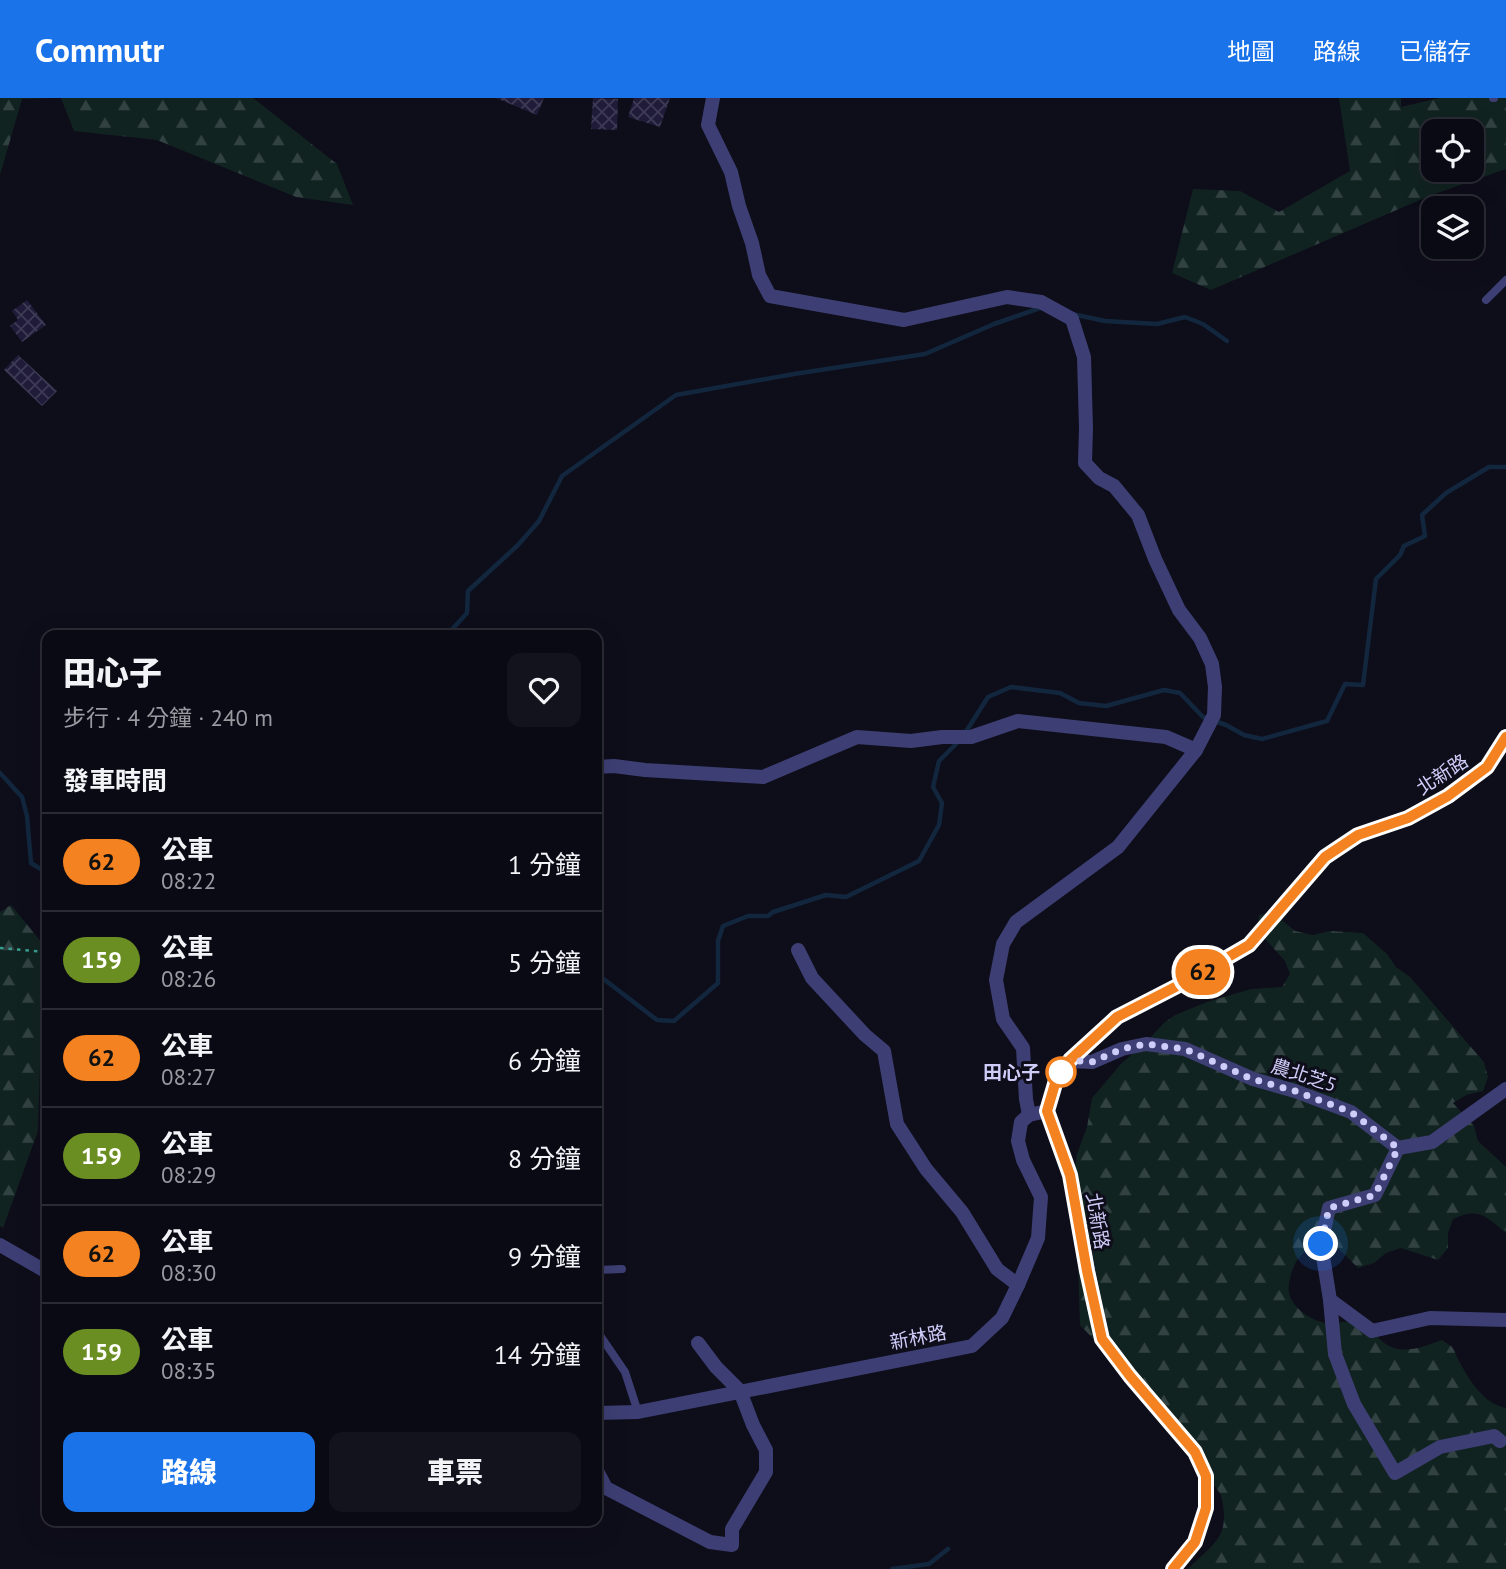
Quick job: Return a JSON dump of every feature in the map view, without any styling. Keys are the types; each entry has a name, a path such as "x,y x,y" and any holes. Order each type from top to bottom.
{"main road":[{"name":"北新路","path":"1173,1569 1195,1542 1206,1508 1206,1476 1195,1452 1102,1339 1070,1175 1047,1111 1057,1077 1070,1060 1117,1017 1249,945 1325,857 1358,835 1408,818 1448,796 1487,767 1506,737"}],"street":[{"path":"713,98 708,125 731,172 738,206 759,275 770,296 904,320 1007,297 1041,302 1072,320 1084,357 1085,463 1099,478 1114,486 1138,515 1179,610 1200,638 1212,664 1214,715 1196,750 1118,847 1016,922 1003,944 996,980 1003,1019 1023,1048 1029,1115 1047,1111"},
{"path":"602,767 614,766 763,777 857,737 911,741 971,737 1018,721 1166,737 1196,750"},
{"path":"798,950 812,978 865,1035 884,1051 897,1124 926,1169 962,1212 997,1269 1018,1285"},
{"name":"農北芝5","path":"1070,1060 1092,1062 1122,1049 1146,1044 1185,1049 1252,1079 1295,1091 1351,1112 1398,1148"},
{"path":"1500,1441 1494,1436 1440,1447 1395,1473 1354,1404 1335,1354 1321,1244 1329,1208 1375,1195 1398,1148 1432,1142 1506,1089"},
{"name":"新林路","path":"602,1413 638,1412 972,1346 1002,1318 1038,1238 1041,1197 1023,1160 1018,1141 1021,1122 1029,1115"},
{"path":"2,1249 42,1269"},
{"path":"1330,1300 1372,1331 1430,1318 1506,1320"},
{"path":"602,1480 606,1488 710,1542 732,1545 732,1529 766,1472 766,1450 740,1391 716,1367 698,1342"}],"lane":[{"path":"1486,300 1506,279"},
{"path":"602,1270 622,1269"},
{"path":"602,1338 625,1372 638,1412"}],"path":[{"path":"0,948 42,952"}],"green space":[{"path":"0,98 53,98 22,99 0,175"},
{"path":"61,98 253,98 337,164 353,205 296,197 157,140 74,131"},
{"path":"1339,98 1401,98 1401,107 1440,98 1506,98 1506,169 1484,177 1484,119 1421,119 1421,182 1469,182 1429,196 1421,196 1421,199 1211,290 1172,273 1193,189 1240,191 1279,212 1350,171"},
{"path":"11,905 42,943 38,1131 3,1228 0,1226 0,912"},
{"path":"1272,912 1295,931 1313,935 1330,931 1363,933 1387,954 1396,967 1410,977 1484,1062 1488,1077 1483,1091 1466,1095 1453,1103 1474,1126 1478,1141 1506,1167 1506,1233 1482,1215 1462,1215 1453,1219 1448,1233 1448,1248 1438,1260 1401,1248 1386,1253 1374,1263 1358,1268 1335,1245 1318,1239 1296,1262 1290,1277 1289,1290 1294,1304 1308,1316 1325,1323 1360,1323 1392,1347 1408,1349 1442,1340 1452,1348 1478,1390 1491,1402 1506,1408 1506,1569 1188,1569 1213,1545 1222,1530 1224,1509 1221,1495 1134,1371 1100,1346 1080,1325 1075,1168 1092,1098 1121,1064 1175,1015 1251,989 1282,987 1290,974 1285,961 1257,930 1259,915"}],"building":[{"path":"496,98 544,98 537,115"},
{"path":"593,98 618,99 617,130 591,129"},
{"path":"634,98 670,98 660,127 628,117"},
{"path":"27,300 46,325 22,342 10,326 18,320 12,311"},
{"path":"18,355 57,391 42,406 4,370"}],"waterway":[{"path":"452,630 467,613 468,591 518,545 539,521 562,476 676,395 925,354 994,324 1043,307"},
{"path":"1072,314 1105,321 1157,324 1185,317 1203,324 1227,341"},
{"path":"965,733 988,697 1011,687 1060,693 1079,703 1106,706 1164,690 1180,693 1203,717 1244,735 1262,739 1327,721 1345,684 1363,685 1376,579 1400,555 1404,546 1425,536 1422,515 1446,493 1489,467 1506,467"},
{"path":"602,978 657,1020 674,1021 718,983 718,941 723,926 748,916 768,916 826,895 846,897 919,861 939,825 942,803 933,787 939,761 960,740"},
{"path":"0,773 22,797 27,816 31,863 42,870"},
{"path":"892,1569 929,1564 948,1549"}],"bus line":[{"name":"62","path":"1173,1569 1195,1542 1206,1508 1206,1476 1195,1452 1102,1339 1070,1175 1047,1111 1057,1077 1070,1060 1117,1017 1249,945 1325,857 1358,835 1408,818 1448,796 1487,767 1506,737"}],"place":[{"name":"田心子","path":"1061,1072"}],"route":[{"path":"1061,1072 1057,1077 1070,1060 1092,1062 1122,1049 1146,1044 1185,1049 1252,1079 1295,1091 1351,1112 1398,1148 1375,1195 1329,1208 1321,1244"}]}
